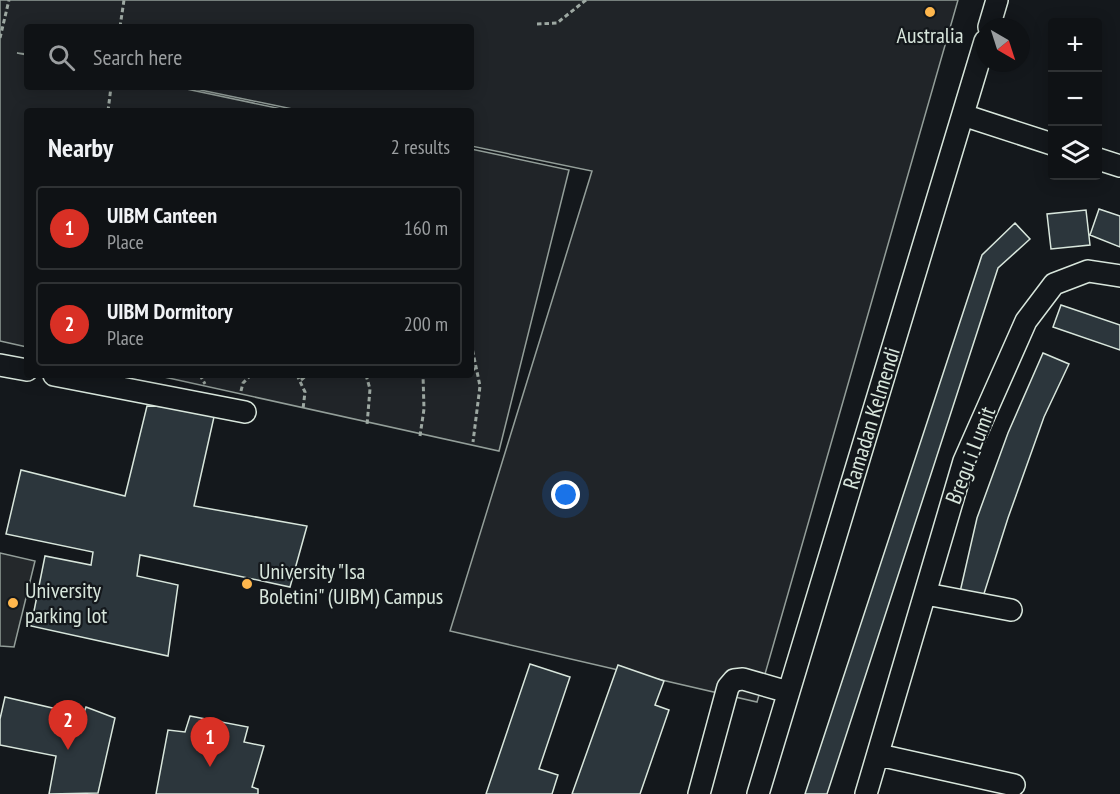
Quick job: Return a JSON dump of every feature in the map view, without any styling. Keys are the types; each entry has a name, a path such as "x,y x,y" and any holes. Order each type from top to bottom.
{"street":[{"path":"992,18 997,0"},
{"name":"Ramadan Kelmendi","path":"758,794 976,72"},
{"path":"963,115 1048,142"},
{"path":"1102,160 1120,166"},
{"name":"Bregu i Lumit","path":"866,794 964,461 1026,321 1054,284 1088,271 1120,276"},
{"path":"0,365 24,369"},
{"path":"69,378 245,412"},
{"path":"926,594 1011,610"},
{"path":"699,794 728,687 734,680 788,692"},
{"path":"879,755 1014,785"}],"path":[{"path":"0,38 9,0"},
{"path":"120,24 124,0"},
{"path":"537,24 557,23 586,0"},
{"path":"108,108 111,90"},
{"path":"473,442 480,386 474,356"},
{"path":"303,378 301,380 305,397 303,409"},
{"path":"367,378 370,390 367,425"},
{"path":"420,436 424,409 423,378"}],"shaded area":[{"path":"0,0 958,0 757,702 450,631 592,171 474,147 474,108 288,108 200,90 474,90 474,24 24,24 24,54 17,53 24,54 24,90 191,90 277,108 24,108 24,346 0,341"},
{"path":"474,150 569,170 499,451 169,378 474,378"},
{"name":"University parking lot","path":"0,553 35,561 14,647 0,646"}],"building":[{"path":"1099,209 1120,216 1120,247 1090,235"},
{"path":"1086,210 1090,245 1051,249 1047,214"},
{"path":"1015,223 1030,239 998,268 827,794 805,794 982,255"},
{"path":"1061,305 1120,325 1120,350 1053,327"},
{"path":"1043,353 1069,364 1044,417 982,600 960,592 977,518 1008,433"},
{"path":"147,406 216,408 194,506 307,526 290,587 140,555 137,576 178,585 168,656 31,626 45,556 91,565 93,552 6,534 21,470 125,496"},
{"path":"530,664 570,677 539,769 558,775 552,794 486,794"},
{"path":"618,665 664,681 655,705 669,710 640,794 572,794"},
{"path":"5,697 83,715 86,707 115,718 98,793 49,794 56,756 0,745 0,719"},
{"path":"190,716 248,727 244,742 264,746 252,787 258,789 258,794 156,794 168,730 185,732"}],"place":[{"name":"Australia","path":"930,12"},
{"name":"University \"Isa Boletini\" (UIBM) Campus","path":"247,584"},
{"name":"University parking lot","path":"13,603"},
{"name":"UIBM Dormitory","path":"68,750"},
{"name":"UIBM Canteen","path":"210,767"}]}
